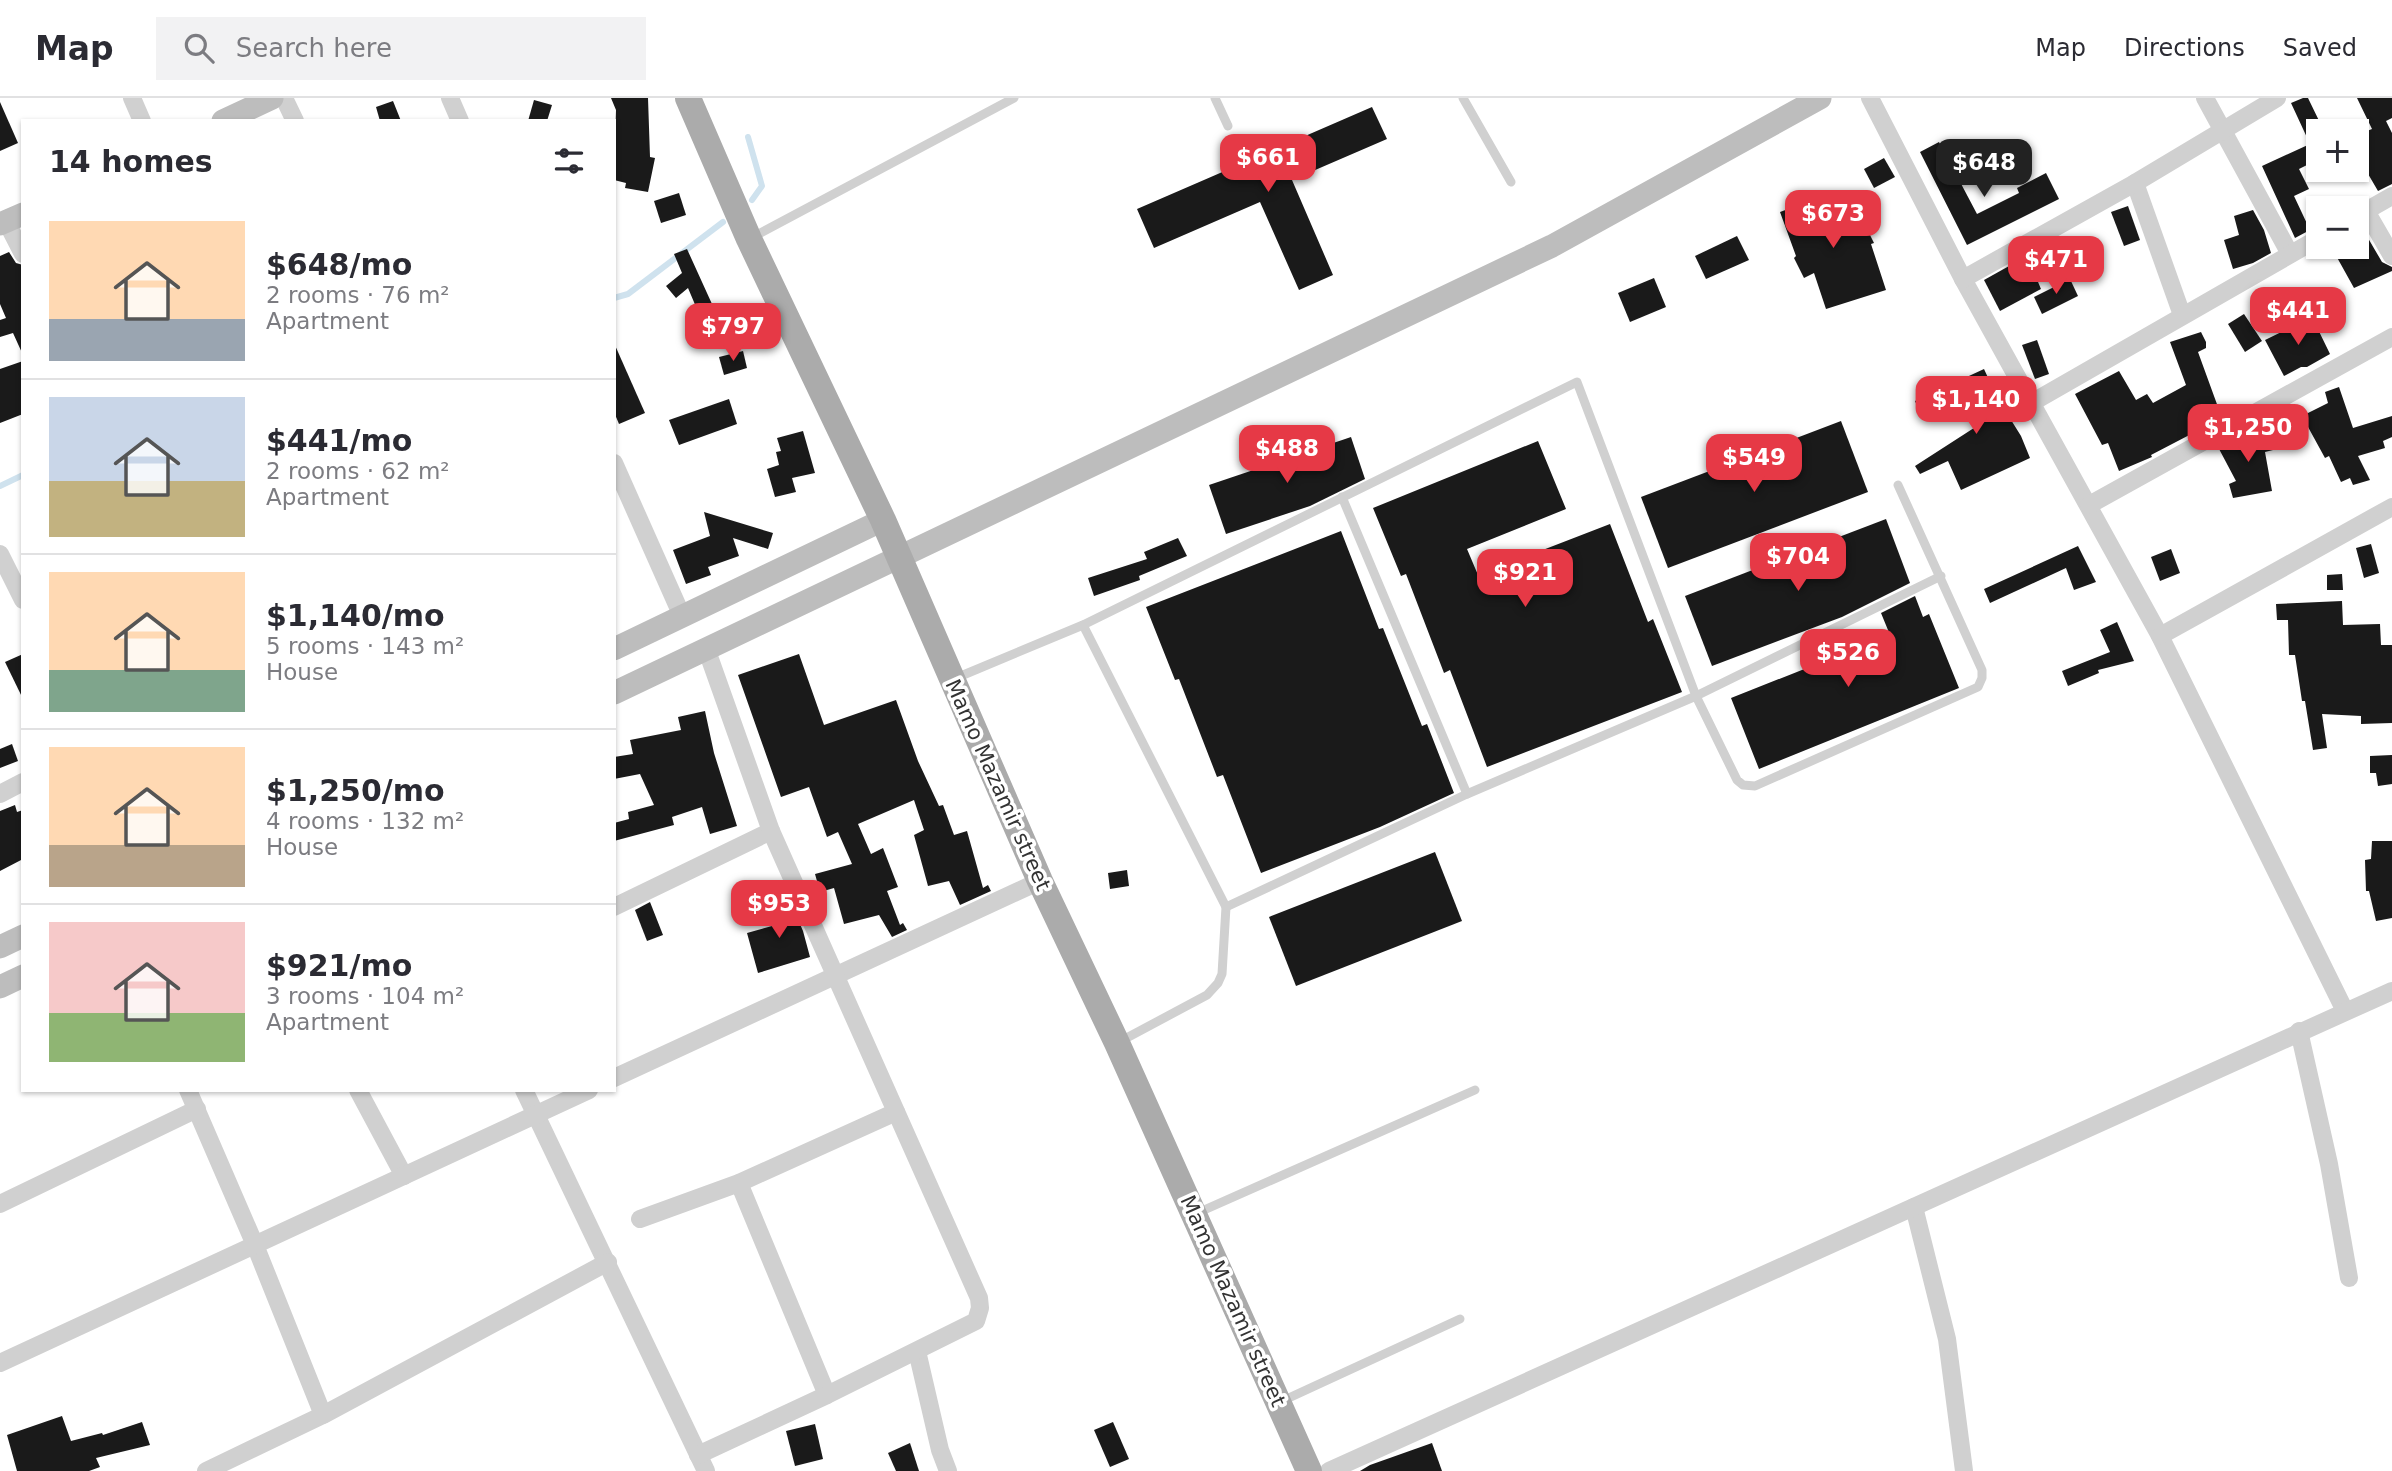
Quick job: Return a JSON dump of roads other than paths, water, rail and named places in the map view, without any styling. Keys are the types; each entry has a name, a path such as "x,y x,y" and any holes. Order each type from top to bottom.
{"main road":[{"name":"Mamo Mazamir street","path":"688,98 750,239 883,520 1040,881 1117,1043 1309,1471"}],"street":[{"path":"132,98 141,119"},
{"path":"227,119 272,98"},
{"path":"284,98 294,119"},
{"path":"450,98 459,119"},
{"path":"616,692 1552,246 1820,98"},
{"path":"1870,98 1963,279 2160,636 2345,1011"},
{"path":"2205,98 2290,254"},
{"path":"1963,279 2135,183 2277,98"},
{"path":"2135,183 2182,315"},
{"path":"2369,210 2392,196"},
{"path":"10,220 21,249"},
{"path":"2369,224 2392,256"},
{"path":"2033,402 2306,245"},
{"path":"2089,505 2392,337"},
{"path":"616,468 682,616"},
{"path":"2160,636 2392,507"},
{"path":"616,648 883,520"},
{"path":"0,554 21,596"},
{"path":"525,1092 702,1463 827,1395 976,1321 980,1308 979,1298 771,831 706,648"},
{"path":"0,794 21,783"},
{"path":"616,906 771,831"},
{"path":"616,1078 1040,881"},
{"path":"0,947 21,937"},
{"path":"0,987 21,977"},
{"path":"1329,1471 2392,991"},
{"path":"2299,1031 2329,1164 2349,1278"},
{"path":"189,1092 256,1245 323,1415"},
{"path":"359,1092 404,1176"},
{"path":"0,1363 585,1092"},
{"path":"0,1203 197,1109"},
{"path":"640,1219 739,1182 896,1112"},
{"path":"739,1182 827,1395"},
{"path":"1914,1207 1947,1339 1964,1471"},
{"path":"206,1471 323,1415 608,1262"},
{"path":"917,1351 940,1450 948,1471"}],"lane":[{"path":"750,239 1014,98"},
{"path":"1215,98 1228,126"},
{"path":"1463,98 1511,182"},
{"path":"951,680 1083,625 1577,382 1696,696 1737,780 1743,785 1755,786 1978,687 1982,670 1898,485"},
{"path":"1342,497 1467,794"},
{"path":"1226,907 1467,794 1696,696 1941,576"},
{"path":"1083,625 1226,907 1224,961 1218,983 1208,995 1117,1043"},
{"path":"1194,1214 1475,1090"},
{"path":"1278,1403 1460,1320"}],"waterway":[{"path":"748,137 762,186 752,200"},
{"path":"616,297 628,294 723,222"},
{"path":"0,486 21,476"}]}
